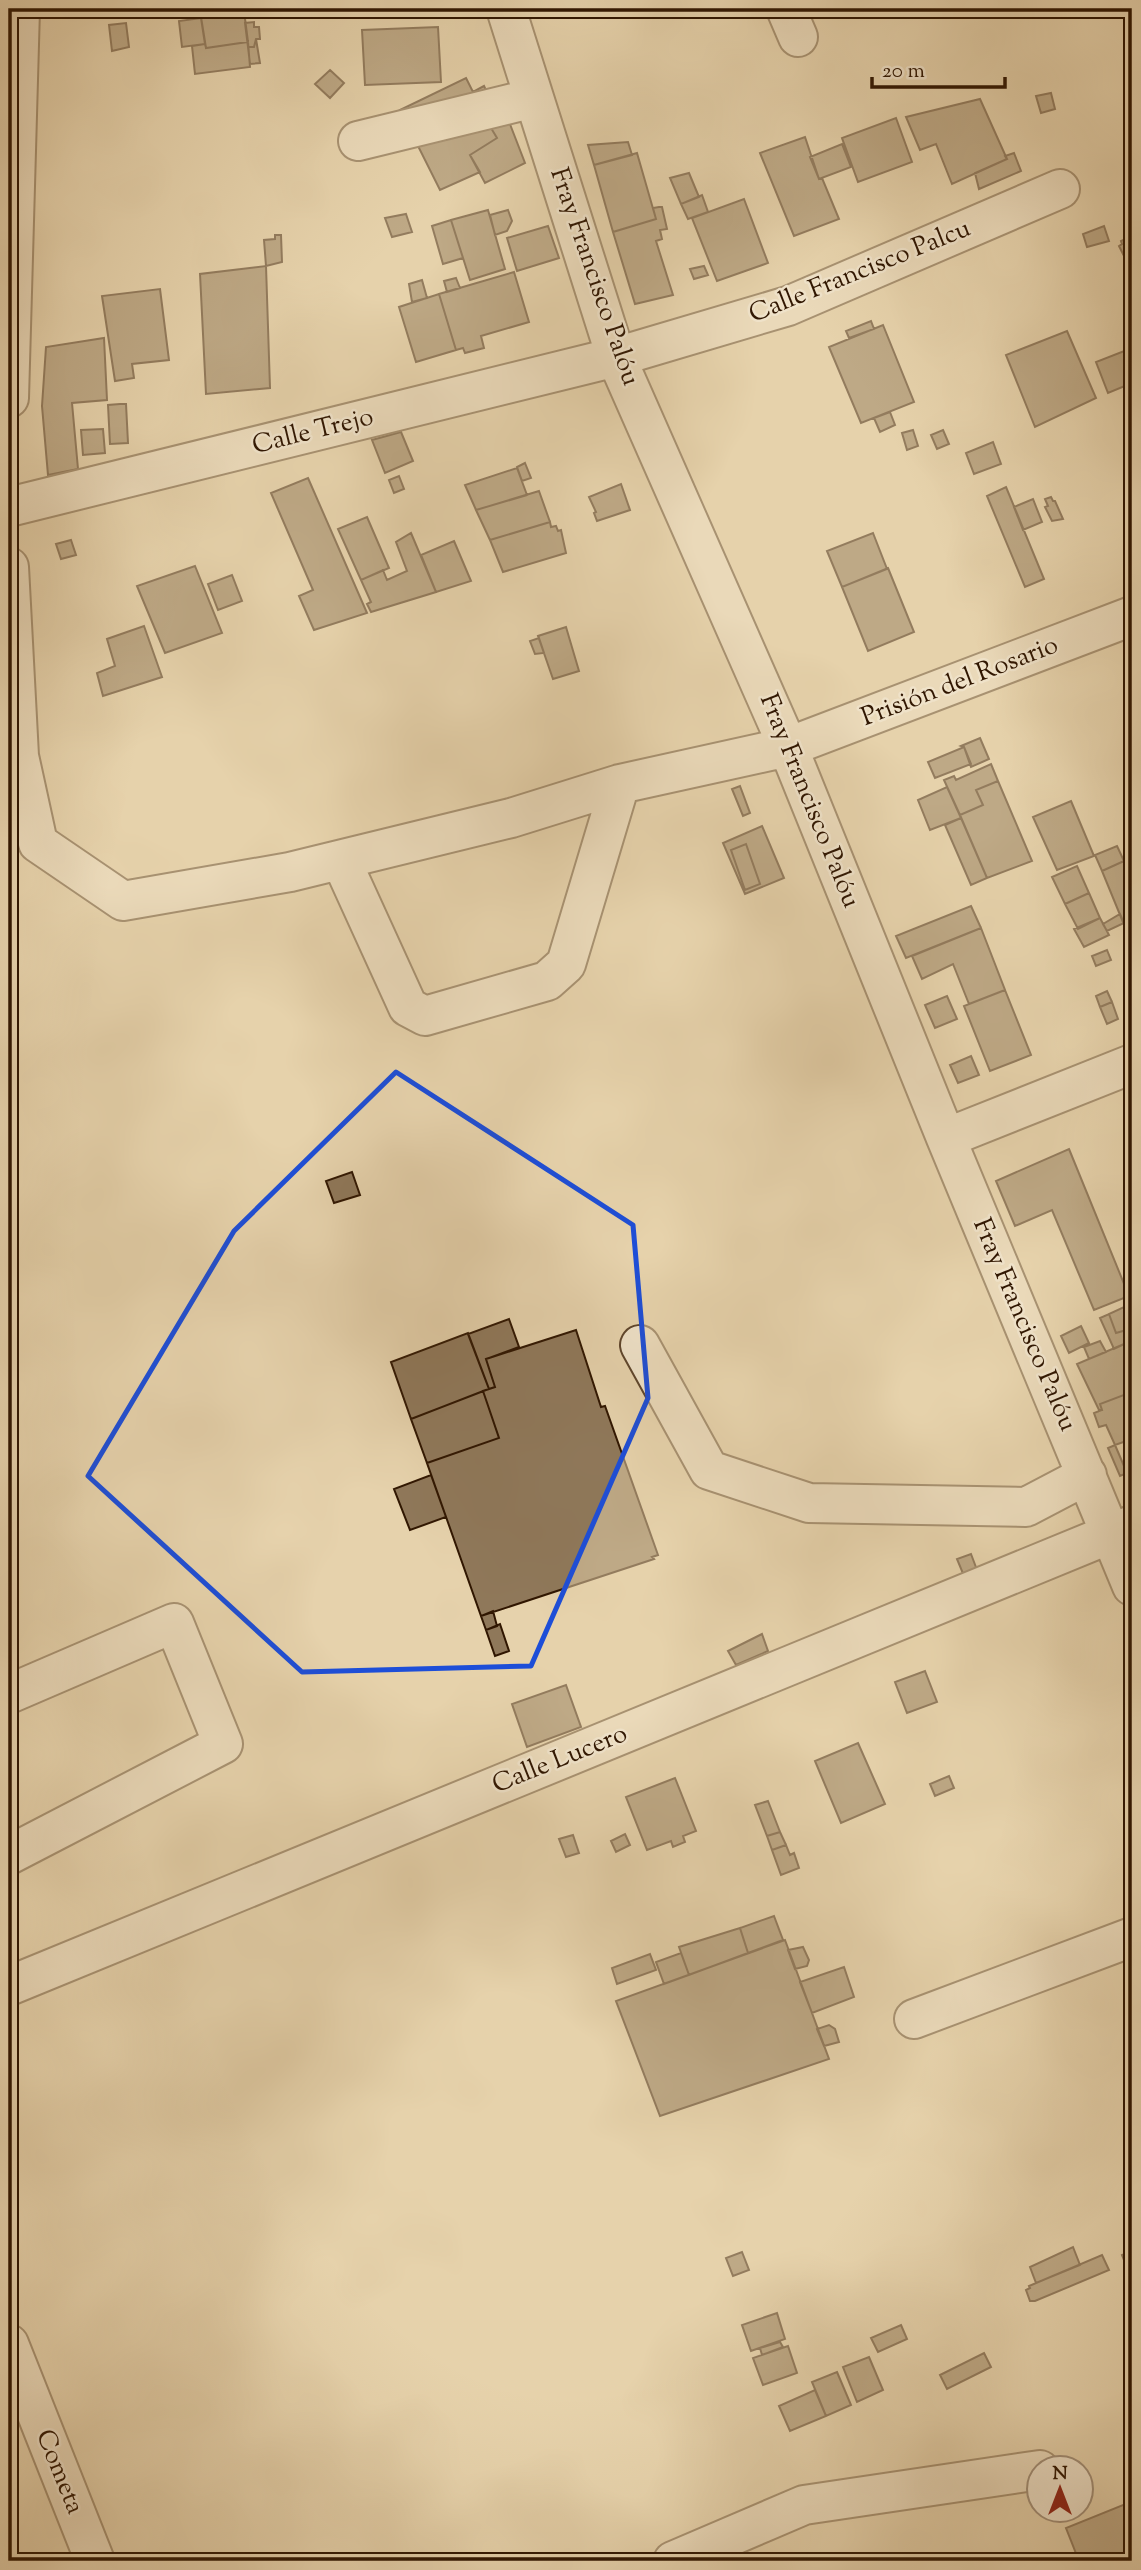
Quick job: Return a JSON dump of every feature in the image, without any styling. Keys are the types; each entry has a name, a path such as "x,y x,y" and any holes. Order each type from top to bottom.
{"street":[{"path":"9,398 20,9"},
{"name":"Fray Francisco Palóu","path":"506,9 617,357 789,747 946,1138 1087,1475 1122,1530 1132,1586"},
{"path":"358,141 534,99"},
{"name":"Calle Francisco Palcu","path":"617,357 788,306 1060,189"},
{"name":"Calle Trejo","path":"9,507 617,357"},
{"name":"Prisión del Rosario","path":"9,567 19,756 38,843 123,901 290,872 511,818 620,784 789,747 1132,616"},
{"path":"341,860 408,1007 425,1016 547,981 566,964 620,784"},
{"path":"946,1138 1132,1065"},
{"path":"640,1345 709,1470 809,1503 1026,1507 1087,1475"},
{"name":"Calle Lucero","path":"9,1986 1122,1530"},
{"path":"9,1695 174,1623 223,1744 9,1855"},
{"path":"914,2019 1132,1937"},
{"name":"Cometa","path":"9,2344 95,2561"},
{"path":"673,2561 804,2505 1026,2472"}],"highlighted area":[{"path":"396,1072 633,1225 648,1398 531,1666 302,1672 88,1476 234,1231"}],"building":[{"path":"244,11 248,42 206,48 201,17"},
{"path":"201,18 205,44 182,47 179,21"},
{"path":"254,22 254,27 259,27 260,39 256,39 254,47 248,47 245,23"},
{"path":"126,23 129,47 112,51 109,25"},
{"path":"438,27 441,82 365,85 362,30"},
{"path":"256,39 260,63 250,64 248,47 254,47"},
{"path":"248,42 250,67 195,74 192,46 205,44 206,48"},
{"path":"330,70 344,83 330,98 315,84"},
{"path":"466,78 473,92 484,86 490,99 491,128 497,138 470,155 480,172 440,190 400,110"},
{"path":"1051,93 1055,109 1041,113 1036,96"},
{"path":"980,99 1007,159 952,184 936,144 920,150 906,117"},
{"path":"896,118 912,162 858,182 842,138"},
{"path":"508,119 525,163 485,183 470,155 497,138 491,128"},
{"path":"805,137 819,179 822,178 839,219 794,236 760,153"},
{"path":"628,142 632,155 594,165 588,145"},
{"path":"842,144 851,167 819,179 810,157"},
{"path":"637,153 656,219 613,232 594,165"},
{"path":"1014,153 1021,171 979,189 975,173 1007,159 1005,156"},
{"path":"689,173 699,197 681,204 670,178"},
{"path":"702,195 708,212 688,219 681,204"},
{"path":"744,199 768,263 717,281 692,218"},
{"path":"662,207 667,229 660,230 662,239 656,241 673,295 635,304 613,232 656,219 653,208"},
{"path":"488,210 505,269 470,280 451,220"},
{"path":"508,210 512,221 507,231 495,235 490,215"},
{"path":"406,214 412,232 392,237 385,218"},
{"path":"451,220 463,258 443,264 432,226"},
{"path":"548,226 559,258 517,271 507,238"},
{"path":"1104,226 1109,241 1087,247 1083,234"},
{"path":"275,235 281,235 282,262 266,266 264,240 275,239"},
{"path":"1130,237 1132,252 1124,256 1119,246 1121,241"},
{"path":"266,266 270,388 206,394 200,274"},
{"path":"704,266 708,275 694,279 690,269"},
{"path":"514,272 529,322 481,336 484,348 465,353 463,348 456,350 439,294"},
{"path":"456,278 460,288 447,292 444,281"},
{"path":"422,280 427,298 412,302 409,284"},
{"path":"160,289 169,360 132,364 134,378 115,381 102,296"},
{"path":"439,294 456,350 416,362 399,307"},
{"path":"871,321 874,329 849,338 846,331"},
{"path":"883,325 914,402 861,423 829,347"},
{"path":"1067,331 1096,398 1035,427 1006,355"},
{"path":"104,338 107,400 72,403 78,469 48,475 42,406 46,347"},
{"path":"1132,348 1132,383 1108,393 1096,362"},
{"path":"126,404 128,443 110,444 108,405"},
{"path":"890,412 895,425 880,432 874,418"},
{"path":"103,429 105,453 83,455 81,430"},
{"path":"913,430 918,446 907,450 902,433"},
{"path":"943,430 949,444 937,449 931,435"},
{"path":"401,432 413,461 385,473 372,440"},
{"path":"993,442 1001,464 974,474 966,453"},
{"path":"525,463 531,478 522,481 517,467"},
{"path":"517,468 527,495 476,510 465,485"},
{"path":"399,476 404,489 394,493 389,480"},
{"path":"308,478 367,613 314,630 299,596 313,590 271,493"},
{"path":"621,484 630,510 597,521 589,497"},
{"path":"1006,487 1044,579 1025,587 987,496"},
{"path":"539,491 550,522 490,540 476,510"},
{"path":"1051,497 1063,519 1052,521 1045,507 1048,506 1045,499"},
{"path":"1033,499 1042,522 1023,530 1014,507"},
{"path":"367,517 389,568 361,580 338,529"},
{"path":"550,522 551,527 556,526 558,531 561,530 566,553 503,572 490,540"},
{"path":"411,533 436,592 371,612 367,604 371,602 361,580 383,570 387,580 407,571 396,542"},
{"path":"873,533 887,569 842,587 827,551"},
{"path":"71,540 76,555 61,559 56,544"},
{"path":"454,541 471,581 436,592 421,555"},
{"path":"195,566 222,633 165,653 137,586"},
{"path":"888,568 914,632 868,651 842,587"},
{"path":"232,575 242,601 218,610 208,584"},
{"path":"144,626 162,677 103,696 97,673 115,666 107,639"},
{"path":"566,627 579,671 553,679 538,636"},
{"path":"539,638 544,653 535,654 530,641"},
{"path":"980,738 989,759 971,767 964,747 961,746"},
{"path":"964,747 971,764 935,778 928,762"},
{"path":"991,764 998,781 976,790 983,805 960,815 944,780 954,776 956,780"},
{"path":"998,781 1032,861 987,878 960,815 983,805 976,790"},
{"path":"740,786 750,813 743,816 732,789"},
{"path":"947,787 961,818 930,830 918,800"},
{"path":"1071,801 1094,856 1057,870 1033,817"},
{"path":"961,818 987,878 971,885 945,825"},
{"path":"762,826 784,878 745,894 723,843","holes":["746,844 760,884 745,890 731,850"]},
{"path":"746,844 760,884 745,890 731,850"},
{"path":"1117,846 1124,861 1102,871 1095,855"},
{"path":"1124,861 1132,881 1132,944 1102,871"},
{"path":"1077,866 1089,893 1065,904 1052,877"},
{"path":"1089,893 1100,918 1078,929 1065,904"},
{"path":"971,906 981,928 906,958 896,936"},
{"path":"1120,914 1124,923 1107,931 1103,924"},
{"path":"1100,918 1109,935 1084,947 1074,929"},
{"path":"981,928 1005,990 969,1004 953,964 922,979 912,956"},
{"path":"1107,950 1111,960 1096,966 1092,956"},
{"path":"1005,990 1031,1055 990,1071 964,1006"},
{"path":"1107,991 1112,1002 1100,1007 1096,996"},
{"path":"947,996 957,1019 935,1028 925,1005"},
{"path":"1112,1002 1118,1019 1107,1024 1100,1007"},
{"path":"971,1056 979,1075 958,1083 950,1065"},
{"path":"1069,1149 1129,1296 1094,1310 1052,1210 1015,1226 996,1181"},
{"path":"352,1172 360,1195 334,1203 326,1181"},
{"path":"1124,1307 1132,1329 1131,1341 1123,1331 1116,1333 1109,1314"},
{"path":"1109,1314 1116,1333 1123,1331 1131,1341 1114,1349 1100,1318"},
{"path":"509,1319 519,1347 486,1359 495,1387 489,1389 468,1334"},
{"path":"1081,1326 1089,1343 1069,1353 1061,1336"},
{"path":"576,1330 601,1407 605,1406 658,1555 652,1557 654,1559 481,1616 427,1463 499,1438 483,1391 495,1387 486,1359"},
{"path":"468,1333 489,1389 411,1419 391,1362"},
{"path":"1100,1341 1106,1352 1089,1359 1084,1347"},
{"path":"1131,1341 1132,1401 1129,1393 1100,1404 1102,1410 1099,1410 1077,1364"},
{"path":"483,1391 499,1438 427,1463 411,1419"},
{"path":"1129,1393 1132,1401 1132,1439 1115,1445 1106,1425 1099,1427 1094,1413 1102,1410 1100,1404"},
{"path":"1115,1445 1127,1473 1120,1476 1108,1448"},
{"path":"431,1475 446,1517 410,1530 394,1489"},
{"path":"971,1554 977,1570 964,1576 957,1559"},
{"path":"493,1611 497,1626 486,1630 481,1616"},
{"path":"500,1624 509,1651 495,1656 486,1630"},
{"path":"762,1634 768,1651 736,1665 728,1651"},
{"path":"925,1671 937,1702 907,1713 895,1682"},
{"path":"566,1685 581,1727 527,1747 512,1704"},
{"path":"858,1743 885,1804 841,1823 815,1761"},
{"path":"949,1776 954,1788 935,1796 930,1784"},
{"path":"675,1778 696,1831 683,1836 685,1842 673,1847 671,1841 647,1850 626,1797"},
{"path":"768,1801 780,1832 767,1836 755,1805"},
{"path":"780,1832 786,1845 772,1850 767,1836"},
{"path":"625,1834 630,1845 616,1852 611,1841"},
{"path":"573,1835 579,1853 566,1857 559,1839"},
{"path":"786,1845 790,1855 794,1853 799,1868 781,1875 772,1850"},
{"path":"774,1916 783,1940 748,1953 740,1928"},
{"path":"740,1928 748,1953 689,1975 679,1947"},
{"path":"785,1940 829,2059 660,2116 616,2001"},
{"path":"803,1947 809,1960 807,1966 795,1969 788,1950"},
{"path":"681,1953 689,1975 664,1984 656,1962"},
{"path":"650,1954 656,1970 617,1984 612,1968"},
{"path":"844,1967 854,1997 812,2013 800,1982"},
{"path":"829,2025 835,2029 839,2042 824,2046 817,2029"},
{"path":"1073,2247 1080,2265 1036,2283 1030,2267"},
{"path":"1132,2251 1132,2269 1128,2270 1122,2255"},
{"path":"742,2252 749,2270 733,2276 726,2258"},
{"path":"1102,2255 1109,2270 1030,2301 1026,2290 1029,2286"},
{"path":"777,2313 785,2339 751,2351 742,2325"},
{"path":"901,2325 907,2339 878,2352 871,2338"},
{"path":"780,2342 783,2347 762,2355 760,2348"},
{"path":"788,2346 797,2373 763,2385 753,2358"},
{"path":"984,2353 991,2367 947,2389 940,2375"},
{"path":"869,2357 883,2390 857,2402 843,2367"},
{"path":"837,2372 851,2405 826,2416 812,2382"},
{"path":"815,2390 826,2416 790,2431 779,2406"},
{"path":"1128,2503 1132,2515 1132,2561 1079,2561 1066,2528 1076,2524 1096,2524 1096,2516"}]}
